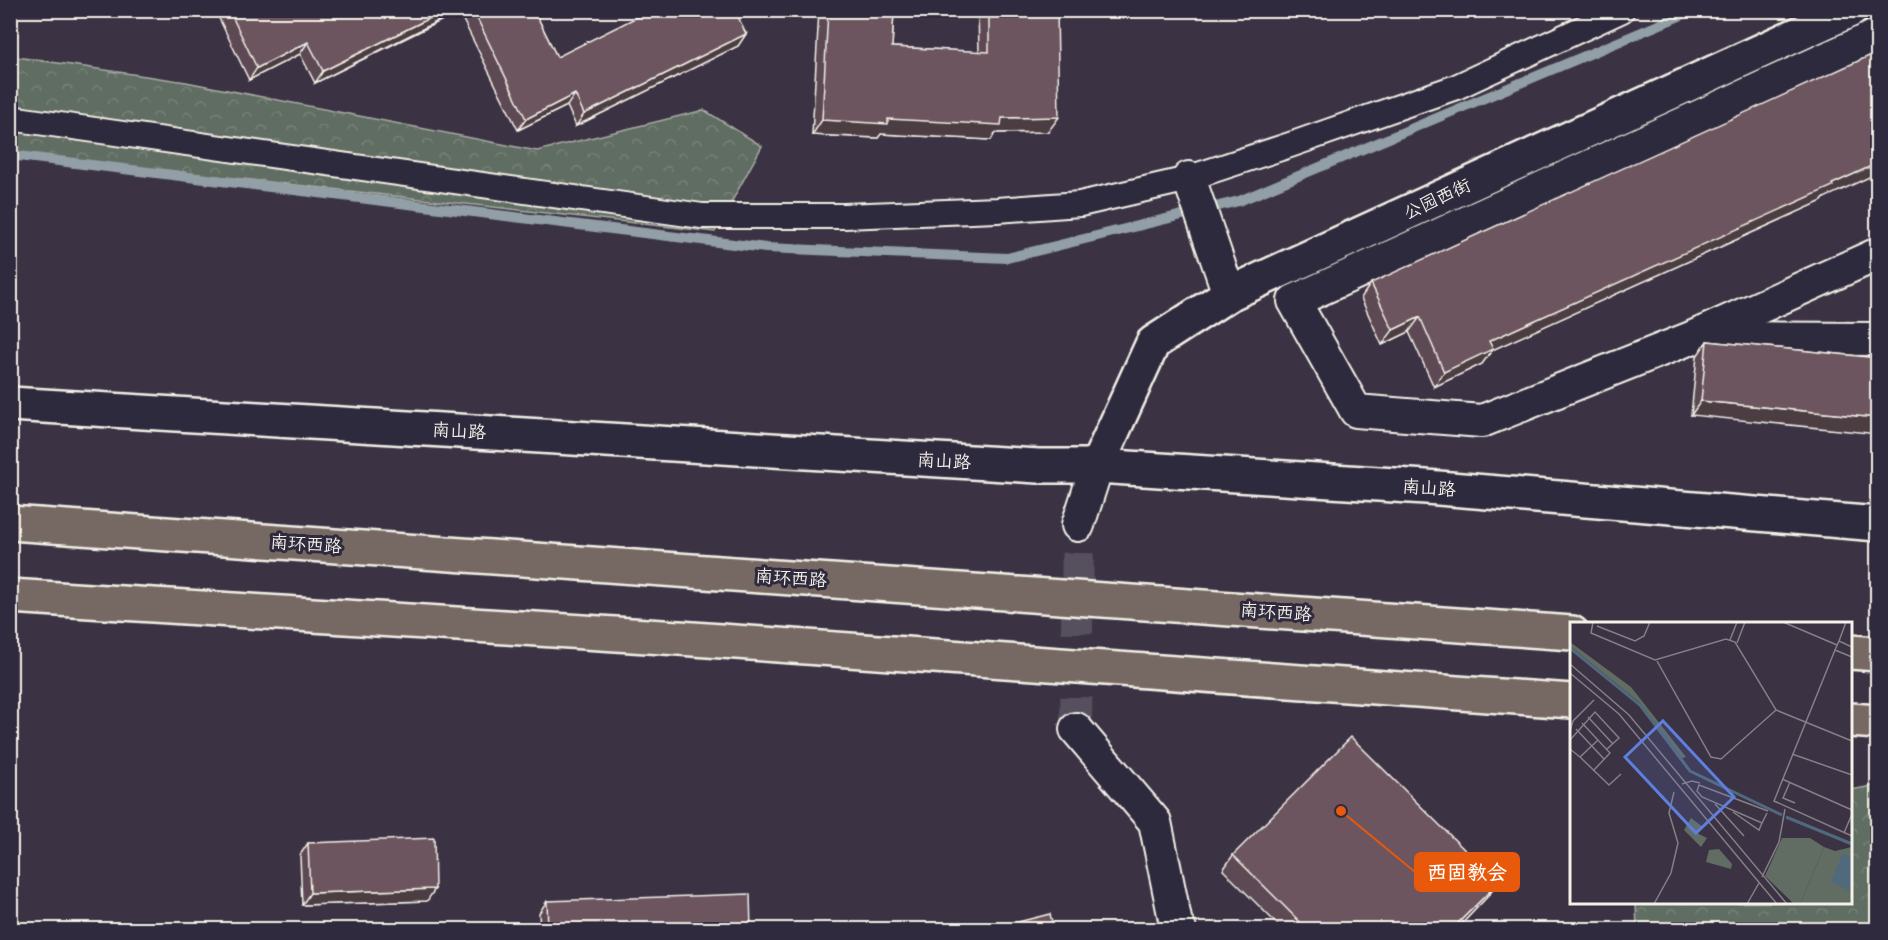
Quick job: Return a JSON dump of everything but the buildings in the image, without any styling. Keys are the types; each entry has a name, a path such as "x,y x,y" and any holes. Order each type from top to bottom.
{"highway":[{"name":"南环西路","path":"10,524 1570,633"},
{"path":"10,596 679,638 1570,701"},
{"path":"1852,652 1878,654"},
{"path":"1852,720 1878,722"}],"street":[{"path":"10,117 702,216 844,216 997,210 1080,204 1192,188 1290,145 1456,87 1622,10"},
{"name":"公园西街","path":"1097,466 1153,343 1229,294 1851,10"},
{"path":"1878,35 1294,301 1356,411 1482,421 1691,338 1878,254"},
{"path":"1192,188 1229,294"},
{"path":"1691,338 1878,339"},
{"name":"南山路","path":"10,404 1426,487 1878,524"},
{"path":"1078,525 1097,466"},
{"path":"1076,729 1155,822 1176,924 1180,930"}],"green space":[{"path":"10,56 186,82 537,151 704,110 762,146 715,232 11,153"},
{"path":"1877,785 1877,929 1637,929 1636,904 1852,904 1852,790"}],"waterway":[{"path":"10,155 766,248 1007,258 1239,201 1694,10"}],"tunnel":[{"path":"1076,729 1078,525"}],"place":[{"name":"西固教会","path":"1341,811"}]}
